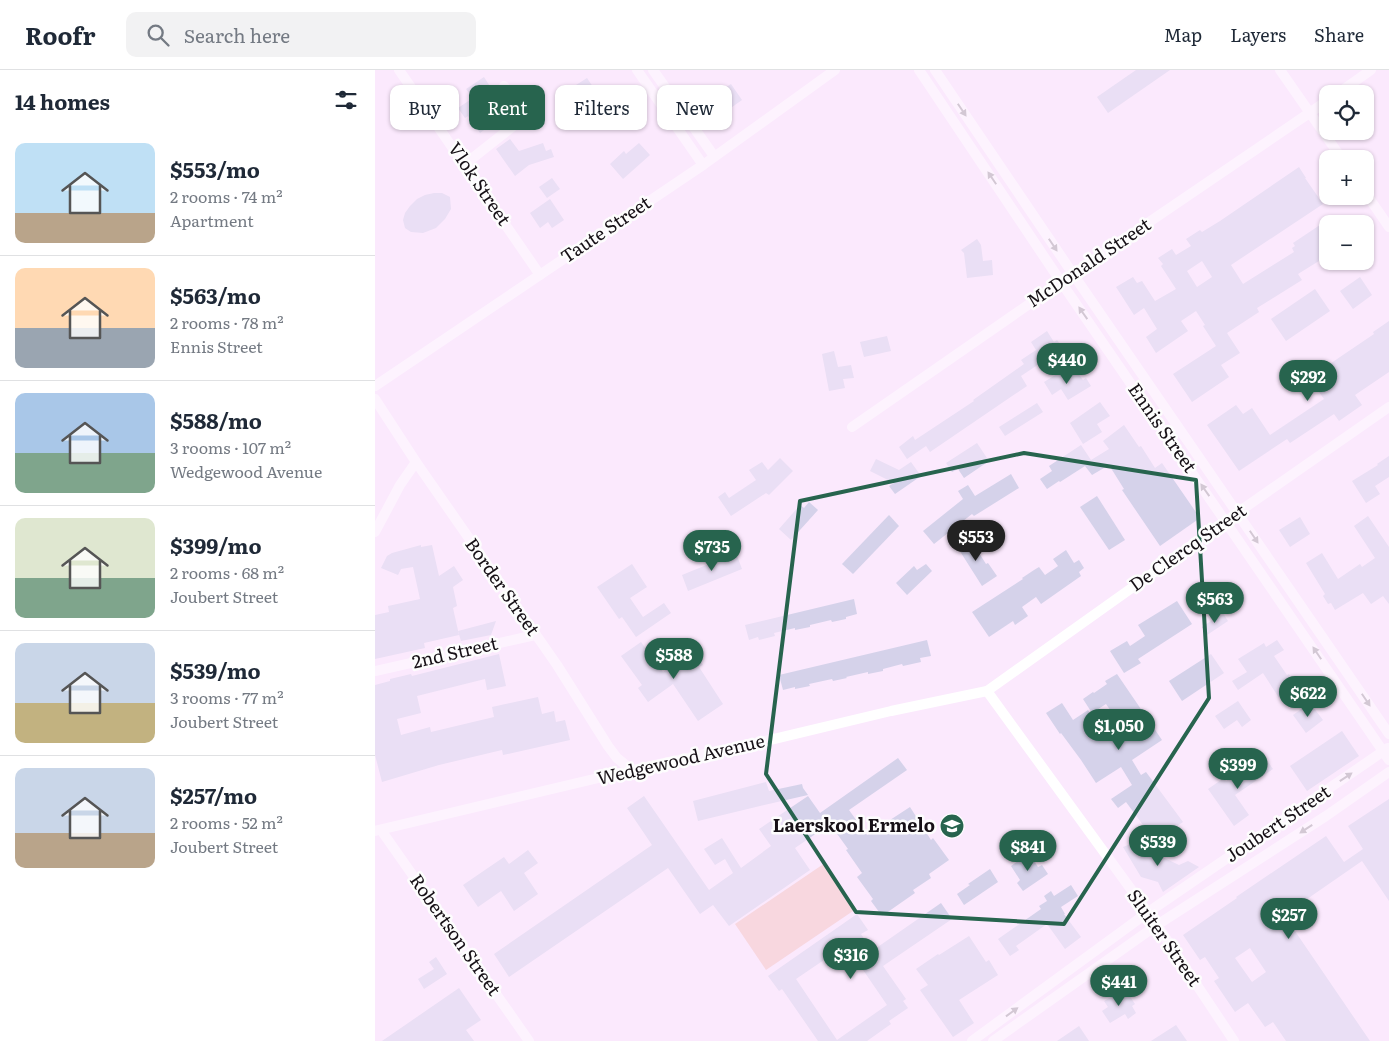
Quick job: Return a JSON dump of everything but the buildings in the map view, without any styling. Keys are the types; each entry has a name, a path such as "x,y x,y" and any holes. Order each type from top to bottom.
{"street":[{"name":"Vlok Street","path":"399,70 540,275"},
{"path":"637,70 703,165"},
{"path":"653,70 714,156"},
{"name":"Taute Street","path":"375,386 703,165 835,70"},
{"name":"Ennis Street","path":"919,70 1061,282 1387,753"},
{"name":"Ennis Street","path":"935,70 1389,734"},
{"path":"1280,70 1336,150"},
{"path":"1350,85 1371,70"},
{"name":"McDonald Street","path":"851,427 1319,107"},
{"path":"465,164 508,130"},
{"path":"1374,205 1389,226"},
{"name":"Border Street","path":"375,399 416,462 557,665 608,746 617,758 632,770"},
{"name":"De Clercq Street","path":"987,691 1237,512 1389,407"},
{"path":"375,532 400,485 416,462"},
{"name":"2nd Street","path":"375,671 535,635"},
{"name":"Wedgewood Avenue","path":"378,830 632,770 987,691"},
{"name":"Sluiter Street","path":"987,691 1157,925 1233,1041"},
{"name":"Joubert Street","path":"972,1041 1147,913 1387,753"},
{"name":"Joubert Street","path":"993,1041 1157,925 1389,772"},
{"name":"Robertson Street","path":"378,830 529,1041"}],"highlighted area":[{"path":"1024,453 1196,480 1209,698 1064,924 856,912 766,774 800,501"}],"shaded area":[{"path":"825,863 856,909 766,970 735,924"}],"place":[{"name":"Laerskool Ermelo","path":"952,826"}]}
